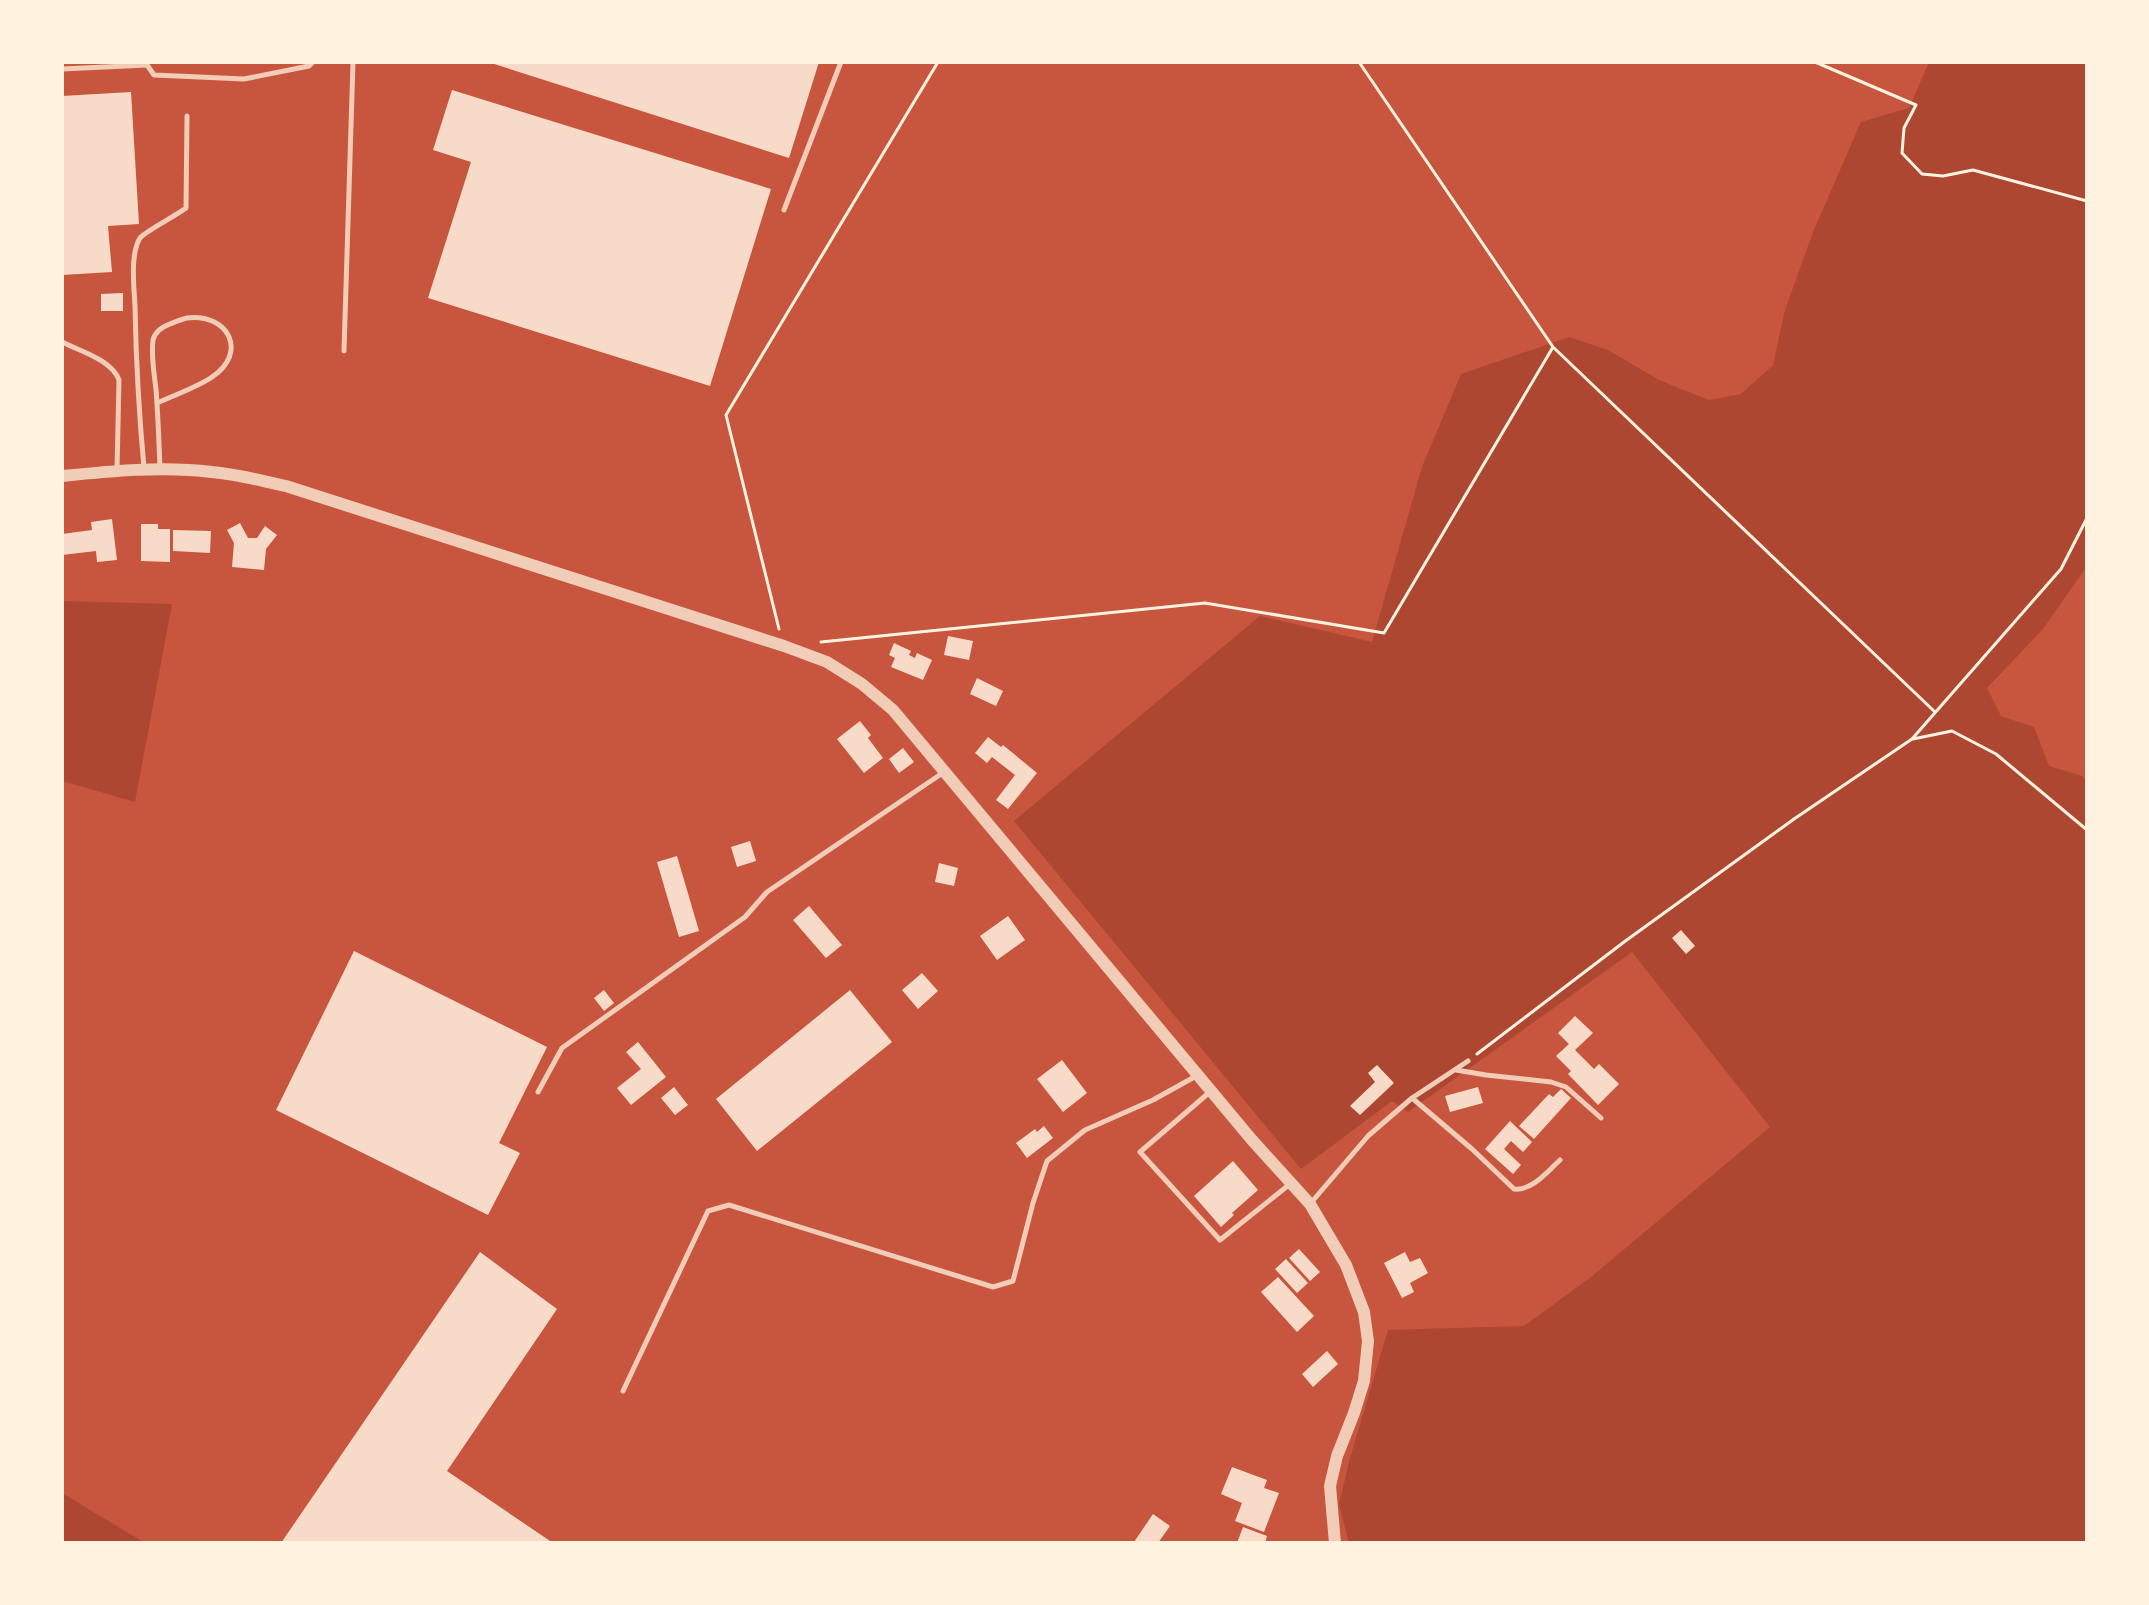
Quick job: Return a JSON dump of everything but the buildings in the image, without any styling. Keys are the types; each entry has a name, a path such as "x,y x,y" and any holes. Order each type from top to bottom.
{"street":[{"path":"62,476 160,469 213,472 286,486 784,646 827,662 862,684 893,710 1252,1140 1310,1204 1346,1265 1364,1312 1368,1341 1364,1381 1337,1456 1330,1486 1335,1543"}],"lane":[{"path":"62,69 146,64 154,75 244,79 309,66 313,62"},
{"path":"344,351 353,62"},
{"path":"784,210 841,62"},
{"path":"144,469 137,388 136,247 142,234 186,208 187,116"},
{"path":"157,403 212,377 223,367 233,345 229,333 206,319 186,318 161,328 153,337 160,469"},
{"path":"62,342 118,374 117,471"},
{"path":"538,1092 562,1048 745,917 767,892 945,772"},
{"path":"1310,1204 1368,1136 1412,1098 1468,1061"},
{"path":"1456,1069 1551,1082 1566,1087 1601,1118"},
{"path":"623,1391 708,1211 729,1205 993,1287 1013,1281 1047,1161 1085,1130 1153,1100 1199,1075"},
{"path":"1212,1091 1140,1152 1220,1240 1291,1183"},
{"path":"1412,1098 1514,1189 1531,1186 1560,1160"}],"path":[{"path":"784,646 726,415 938,62"},
{"path":"1359,62 1553,347 1935,712"},
{"path":"1815,62 1916,105 1904,128 1902,153 1922,174 1943,176 1973,170 2087,201"},
{"path":"815,643 1205,603 1384,633 1553,347"},
{"path":"1468,1061 1648,924 1912,739 2061,569 2087,518"},
{"path":"1912,739 1952,731 1996,754 2087,830"}],"shaded area":[{"path":"1929,62 2087,62 2087,566 2043,629 1987,688 2001,716 2034,727 2049,766 2082,776 2087,781 2087,1543 1349,1543 1339,1504 1388,1330 1524,1326 1591,1277 1770,1127 1632,952 1408,1112 1392,1101 1301,1169 1014,821 1260,616 1372,642 1422,467 1461,374 1569,337 1608,350 1659,380 1709,400 1741,394 1773,365 1785,310 1813,232 1861,122 1909,108"},
{"path":"62,601 172,604 135,802 62,781"},
{"path":"62,1493 145,1543 62,1543"}]}
